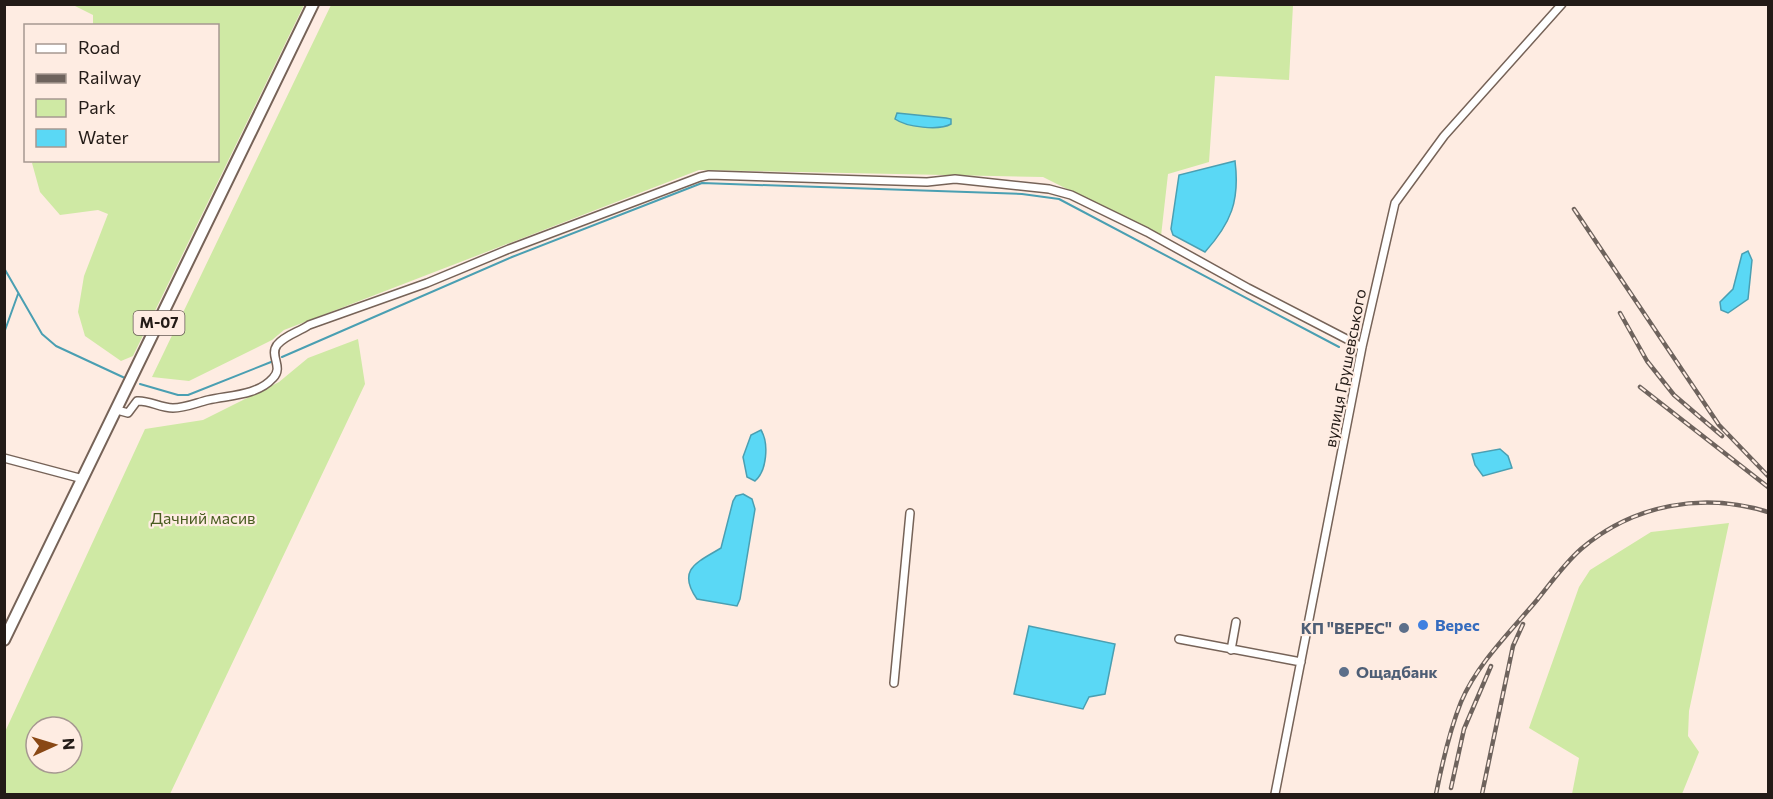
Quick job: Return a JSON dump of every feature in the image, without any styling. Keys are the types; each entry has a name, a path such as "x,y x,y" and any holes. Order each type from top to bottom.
{"highway":[{"name":"М-07","path":"4,640 313,4"}],"street":[{"name":"вулиця Грушевського","path":"1275,795 1362,347 1395,203 1444,136 1562,4"},
{"path":"117,410 128,413 137,402 143,401 159,406 181,408 212,399 237,396 255,389 275,376 278,369 274,353 282,339 309,326 709,175 927,182 965,180 983,184 1061,191 1147,232 1362,347"},
{"path":"4,458 83,479"},
{"path":"894,683 910,513"},
{"path":"1232,650 1236,622"},
{"path":"1179,639 1301,662"}],"green space":[{"path":"73,5 304,5 133,356 121,361 85,336 78,312 84,276 108,214 98,210 60,215 40,192 32,163 219,162 219,24 93,24 93,15"},
{"path":"331,5 1293,5 1289,80 1215,76 1209,162 1168,174 1161,236 1043,177 699,170 284,330 272,340 189,381 152,377"},
{"name":"Дачний масив","path":"358,339 365,384 170,794 5,794 4,734 145,429 203,420 279,382 308,358"},
{"path":"1729,523 1689,711 1688,736 1699,752 1682,794 1572,794 1579,758 1529,728 1579,587 1590,570 1651,532"}],"water":[{"path":"897,113 951,119 951,124 931,128 914,126 895,119"},
{"path":"1235,161 1236,188 1232,211 1221,231 1205,252 1173,235 1171,229 1179,175"},
{"path":"1748,251 1752,260 1748,299 1728,313 1721,310 1720,302 1733,289 1742,254"},
{"path":"761,430 764,436 766,457 762,471 755,481 747,477 743,457 751,435"},
{"path":"1500,449 1508,456 1512,468 1483,476 1475,465 1472,454"},
{"path":"743,494 752,499 755,509 737,606 697,599 691,589 689,573 698,562 721,548 733,501 736,496"},
{"path":"1029,626 1115,644 1105,694 1089,697 1083,709 1014,694"}],"waterway":[{"path":"282,357 512,257 702,183 1022,194 1059,199 1339,347"},
{"path":"4,268 42,334 56,346 127,379"},
{"path":"4,333 18,294"},
{"path":"140,384 178,395 188,395 271,362"}],"railway":[{"path":"1574,209 1719,425 1768,476"},
{"path":"1620,313 1647,361 1674,395 1722,436"},
{"path":"1640,387 1768,487"},
{"path":"1436,794 1449,736 1468,688 1495,649 1563,567 1581,549 1623,521 1670,506 1719,503 1768,512"},
{"path":"1482,794 1513,646 1523,624"},
{"path":"1451,788 1464,729 1491,666"}],"place":[{"name":"Верес","path":"1423,625"},
{"name":"КП \"ВЕРЕС\"","path":"1404,628"},
{"name":"Ощадбанк","path":"1344,672"}]}
